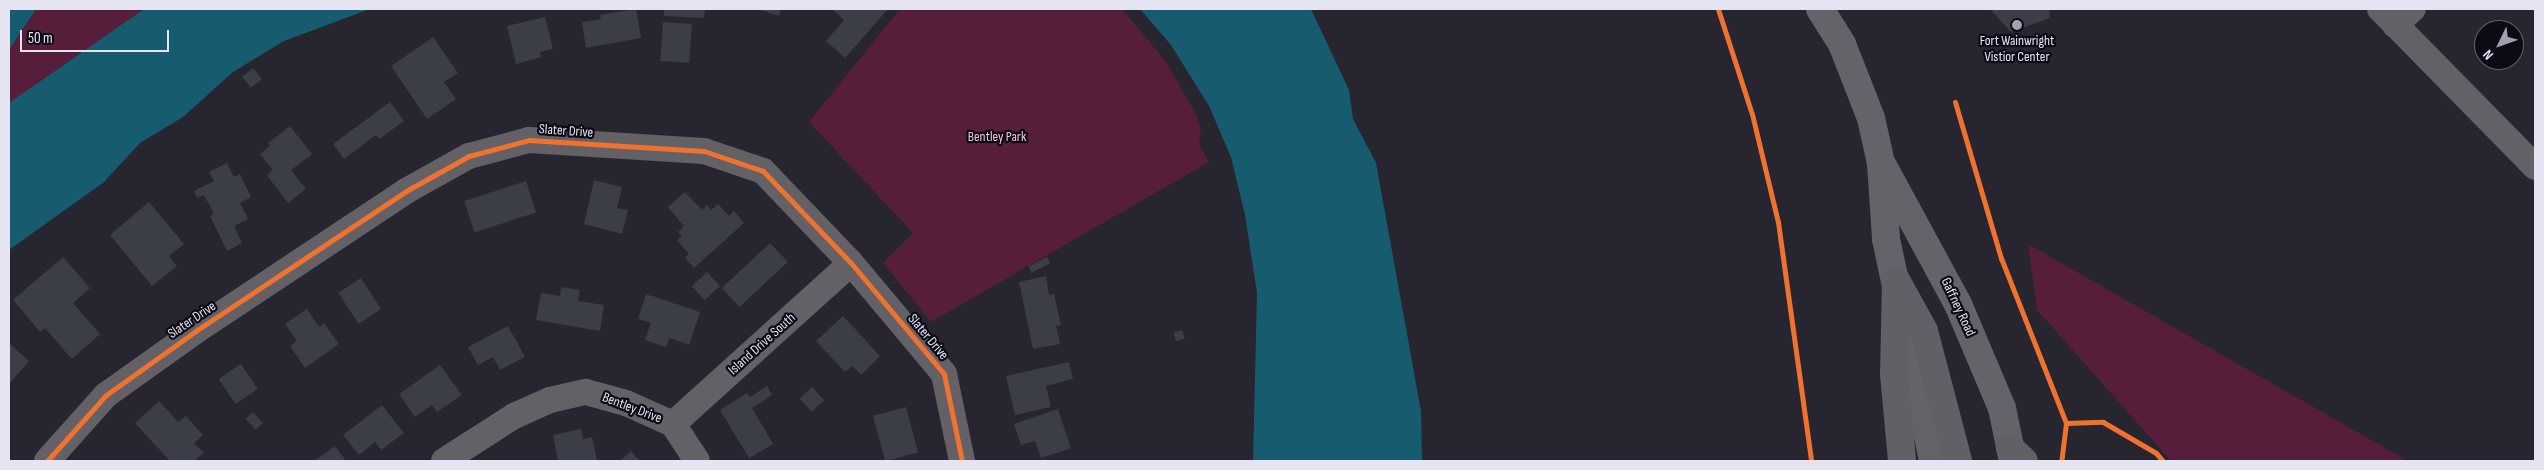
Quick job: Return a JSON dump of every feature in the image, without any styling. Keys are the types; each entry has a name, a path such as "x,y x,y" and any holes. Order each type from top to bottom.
{"highway":[{"path":"1896,280 1894,374 1902,461"},
{"path":"1896,280 1924,331 1958,461"}],"main road":[{"name":"Gaffney Road","path":"1820,9 1842,44 1871,118 1881,163 1886,239 1933,461"},
{"name":"Gaffney Road","path":"1839,9 1842,44"},
{"name":"Gaffney Road","path":"1881,163 1958,304 2002,408 2016,457"}],"street":[{"path":"2396,14 2535,167"},
{"name":"Slater Drive","path":"47,461 106,395 182,340 406,191 469,156 529,140 704,151 763,171 851,263 944,374 962,461"},
{"name":"Island Drive South","path":"674,424 851,263"},
{"name":"Bentley Drive","path":"444,461 514,416 550,400 586,392 626,403 674,424 698,461"}],"green space":[{"path":"36,9 144,9 9,103 9,50"},
{"name":"Bentley Park","path":"900,9 1122,9 1167,63 1196,114 1201,129 1199,144 1209,162 931,322 883,263 913,233 809,122"},
{"path":"2028,244 2408,461 2171,461 2037,310"}],"water":[{"path":"9,9 36,9 9,50"},
{"path":"144,9 370,9 284,41 233,72 183,117 140,143 104,182 9,250 9,103"},
{"path":"1140,9 1311,9 1349,90 1353,119 1376,163 1421,411 1422,461 1253,461 1257,293 1245,215 1231,157 1209,106 1171,45"}],"building":[{"path":"636,9 641,38 586,48 582,22 601,19 600,15"},
{"path":"664,9 705,9 704,18 664,16"},
{"path":"757,9 781,9 779,16"},
{"path":"832,9 888,9 845,58 826,41 844,20"},
{"name":"Fort Wainwright Vistior Center","path":"1990,9 2049,9 2050,18 2011,32"},
{"path":"545,17 553,49 540,52 541,57 516,64 507,26"},
{"path":"663,22 692,24 689,63 660,61"},
{"path":"433,37 458,73 444,82 456,99 427,119 391,66"},
{"path":"253,68 262,79 251,88 242,77"},
{"path":"390,102 404,121 379,139 376,135 344,159 333,144"},
{"path":"290,126 312,154 291,170 306,189 288,203 267,175 273,170 260,154 270,146 268,143"},
{"path":"227,163 234,177 240,174 251,197 240,203 248,219 234,226 242,243 227,251 210,216 214,214 204,195 197,198 194,191 214,181 209,172"},
{"path":"594,180 622,187 617,208 628,210 622,234 584,224"},
{"path":"526,181 536,212 474,232 464,201"},
{"path":"685,192 702,210 707,205 711,210 718,204 729,216 734,211 744,223 694,268 685,258 689,254 677,240 682,236 678,232 684,226 668,207"},
{"path":"149,202 184,244 169,256 177,266 152,286 110,235"},
{"path":"770,243 788,262 739,307 722,288"},
{"path":"63,257 90,288 73,303 100,334 72,359 45,328 40,332 13,300"},
{"path":"1047,257 1050,263 1031,273 1028,267"},
{"path":"707,272 720,286 705,300 692,286"},
{"path":"1046,276 1049,295 1054,294 1061,325 1056,326 1060,344 1033,349 1019,282"},
{"path":"361,278 381,309 359,324 338,293"},
{"path":"561,287 580,290 578,301 604,305 600,331 536,320 541,293 560,296"},
{"path":"646,294 700,312 689,345 669,338 666,347 645,340 651,323 638,319"},
{"path":"307,309 319,327 324,323 339,344 305,368 290,346 297,341 285,324"},
{"path":"843,316 880,356 861,375 852,366 845,372 816,341"},
{"path":"508,326 525,357 500,370 493,357 478,365 468,347"},
{"path":"1182,330 1185,339 1176,341 1173,333"},
{"path":"9,343 29,361 9,384"},
{"path":"1069,362 1073,379 1046,386 1051,407 1015,415 1006,376"},
{"path":"241,364 258,389 235,404 219,379"},
{"path":"440,365 462,395 437,412 432,405 415,417 399,394"},
{"path":"767,386 772,395 752,408 773,444 749,458 720,410 747,393 750,397"},
{"path":"812,387 824,400 812,412 800,399"},
{"path":"159,401 178,422 186,416 203,435 194,443 204,453 194,461 170,461 135,423"},
{"path":"382,405 404,433 381,450 375,442 359,455 343,435"},
{"path":"906,407 918,452 885,461 873,416"},
{"path":"1058,409 1071,448 1041,458 1035,441 1021,445 1014,424"},
{"path":"253,412 263,423 256,430 246,419"},
{"path":"581,429 583,439 592,437 597,460 558,461 553,435"},
{"path":"335,446 346,461 314,461"},
{"path":"631,451 640,461 620,461"}],"cycle path":[{"path":"1718,9 1752,114 1778,222 1811,461"},
{"path":"1955,102 2001,258 2066,423 2061,461"},
{"path":"47,461 106,395 197,330 406,191 469,156 529,140 704,151 763,171 851,263 944,374 962,461"},
{"path":"2066,423 2103,422 2156,453 2163,461"}],"place":[{"name":"Fort Wainwright Vistior Center","path":"2017,25"}]}
